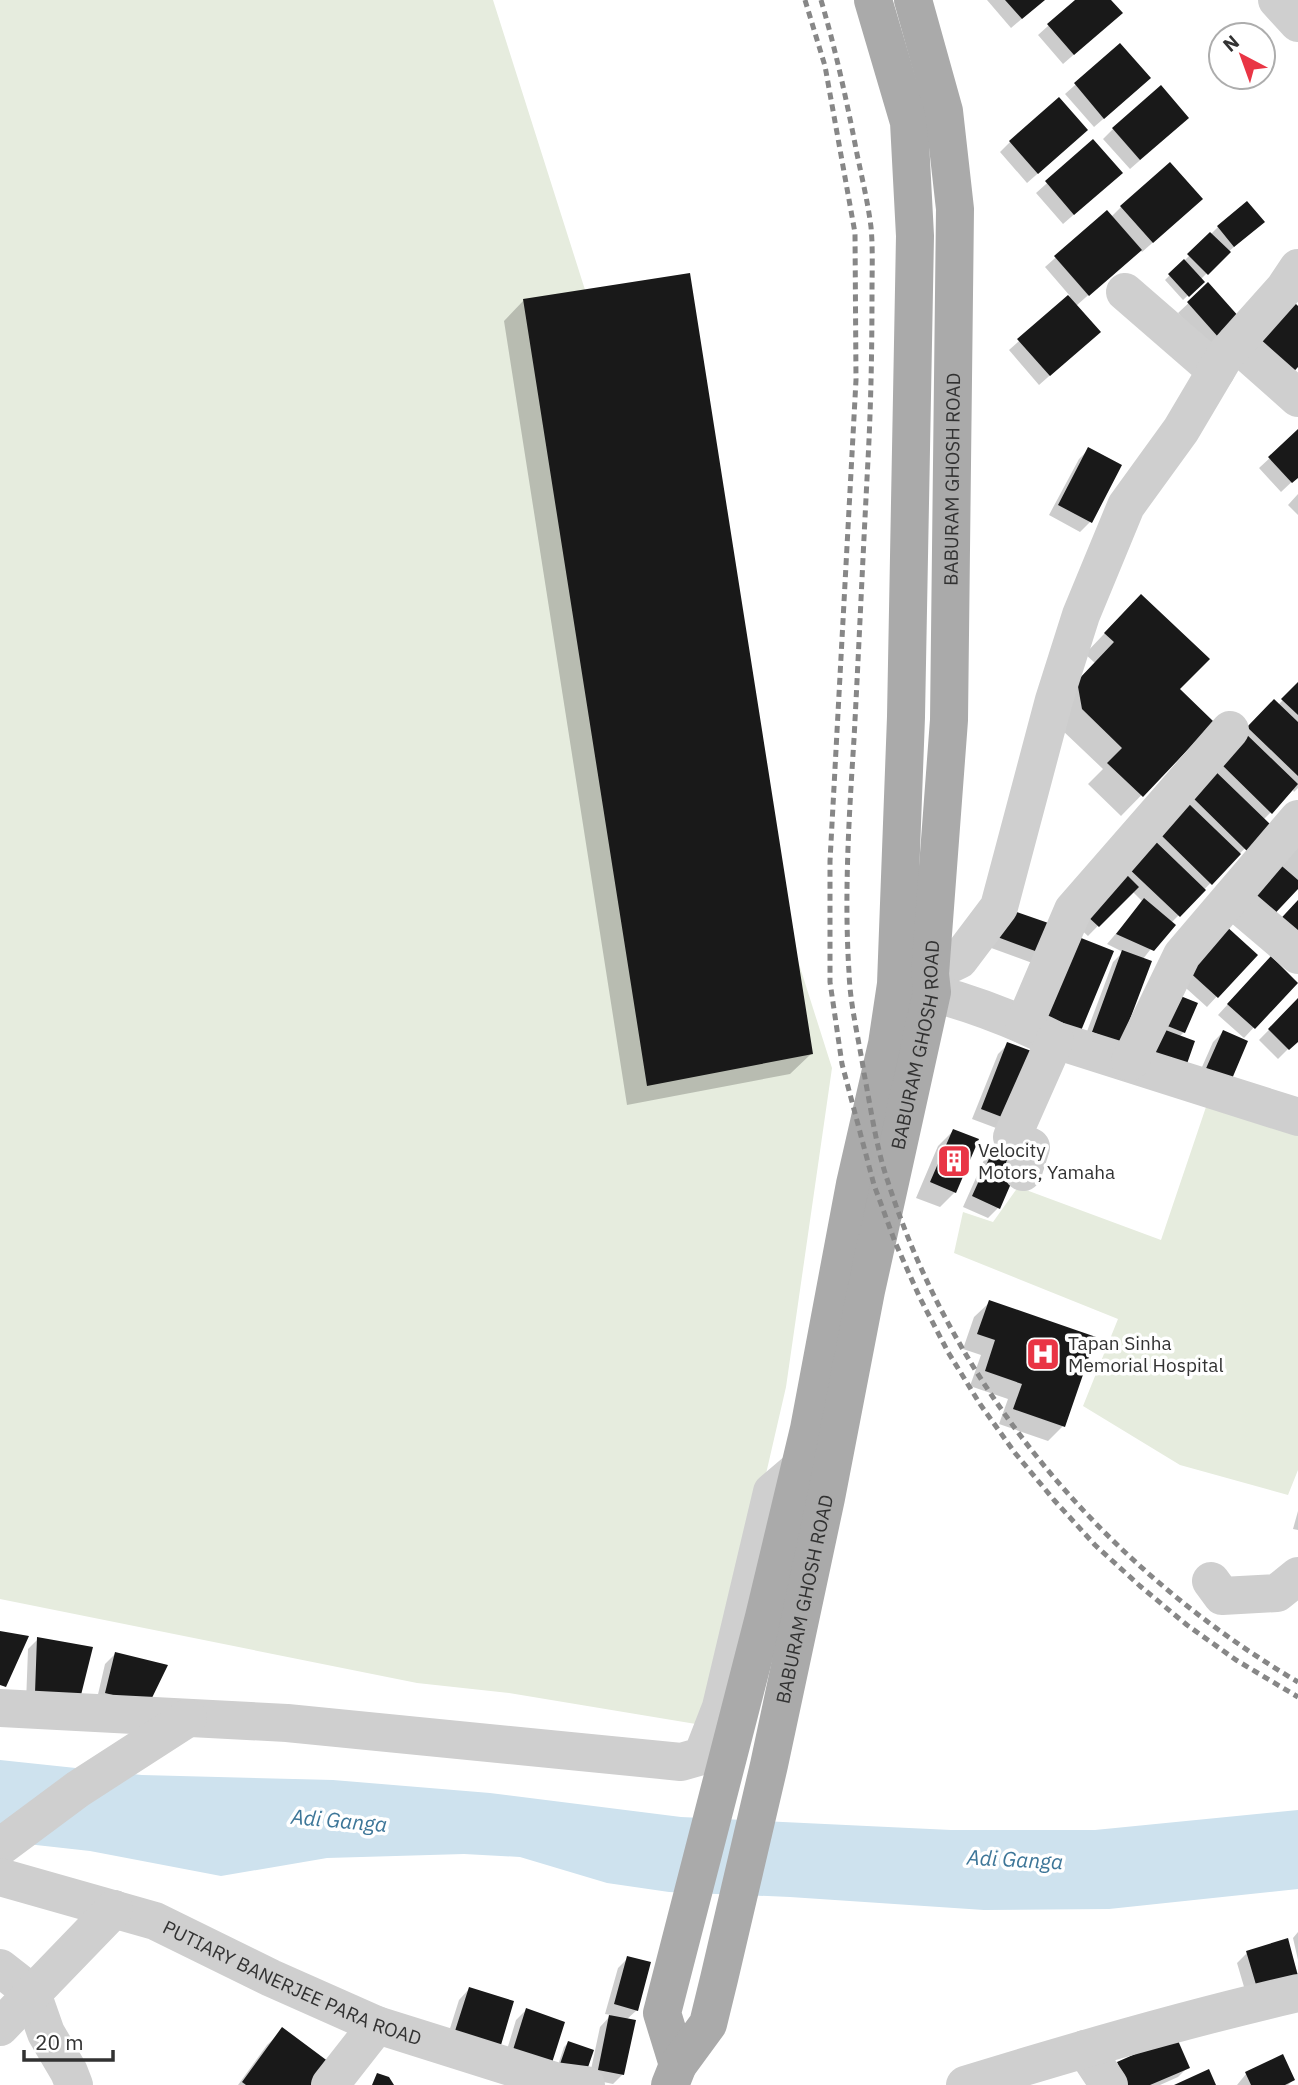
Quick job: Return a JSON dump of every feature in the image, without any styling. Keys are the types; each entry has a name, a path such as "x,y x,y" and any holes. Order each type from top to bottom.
{"main road":[{"name":"BABURAM GHOSH ROAD","path":"873,0 909,122 915,236 906,717 920,983"},
{"name":"BABURAM GHOSH ROAD","path":"674,2075 662,2013 764,1617 866,1291 920,983 949,720 955,209 944,111 913,0"},
{"name":"BABURAM GHOSH ROAD","path":"674,2075 708,2024 769,1765 806,1488"}],"street":[{"path":"1277,0 1298,23"},
{"path":"920,983 960,960 999,907 1081,615 1126,506 1181,430 1226,357 1293,286"},
{"path":"1125,292 1226,357 1298,398"},
{"path":"1024,1172 1031,1147 1012,1137 1073,910 1230,730"},
{"path":"1130,1062 1181,956 1298,819"},
{"path":"1231,898 1298,955"},
{"path":"920,983 1040,1032 1298,1117"},
{"path":"0,1708 287,1723 681,1762 702,1756 721,1707 772,1492 806,1488"},
{"path":"1211,1581 1222,1596 1278,1592 1298,1576"},
{"path":"0,1847 78,1789 188,1718"},
{"name":"PUTIARY BANERJEE PARA ROAD","path":"0,1877 155,1921 271,1978 377,2025 555,2081 586,2085"},
{"path":"0,2027 114,1909"},
{"path":"0,1968 32,1993 46,2033 69,2071 74,2085"},
{"path":"965,2085 1084,2049 1298,1993"},
{"path":"330,2085 377,2025"},
{"path":"1084,2049 1109,2085"}],"shaded area":[{"path":"0,0 493,0 832,1068 786,1387 708,1726 509,1693 417,1683 0,1599"},
{"path":"1207,1104 1298,1131 1298,1470 1288,1495 1180,1465 1083,1406 1118,1319 954,1253 963,1212 993,1222 1018,1187 1161,1240"}],"water":[{"name":"Adi Ganga","path":"0,1760 142,1775 333,1780 490,1793 681,1817 951,1830 1095,1830 1298,1810 1298,1889 1109,1909 984,1910 669,1892 607,1883 520,1857 464,1854 327,1858 221,1876 90,1851 0,1841"}],"building":[{"path":"1005,0 1045,0 1022,19"},
{"path":"1075,0 1111,0 1123,13 1074,55 1047,24"},
{"path":"1120,43 1151,78 1104,119 1074,83"},
{"path":"1161,85 1189,118 1140,160 1112,128"},
{"path":"1059,97 1088,130 1038,174 1009,141"},
{"path":"1093,139 1123,173 1074,215 1045,181"},
{"path":"1170,162 1203,199 1153,243 1120,206"},
{"path":"1247,201 1265,222 1234,247 1217,226"},
{"path":"1107,210 1142,250 1089,296 1054,256"},
{"path":"1210,232 1231,252 1208,275 1187,254"},
{"path":"1184,259 1205,282 1189,297 1168,274"},
{"path":"690,273 813,1054 647,1086 523,299"},
{"path":"1208,282 1240,318 1219,338 1187,302"},
{"path":"1068,295 1101,332 1050,376 1017,339"},
{"path":"1290,298 1298,306 1298,367 1287,379 1248,342"},
{"path":"1298,429 1298,478 1292,483 1268,457"},
{"path":"1088,447 1122,465 1092,523 1058,505"},
{"path":"1141,594 1210,659 1180,689 1214,722 1143,797 1107,763 1122,748 1082,709 1077,681 1114,642 1104,633"},
{"path":"1298,682 1298,715 1281,699"},
{"path":"1274,699 1298,722 1298,776 1247,727"},
{"path":"1243,731 1298,784 1272,814 1216,759"},
{"path":"1212,768 1271,825 1247,851 1188,793"},
{"path":"1189,804 1241,854 1212,885 1160,834"},
{"path":"1152,838 1206,890 1180,917 1125,865"},
{"path":"1276,861 1298,880 1298,889 1267,922 1241,899"},
{"path":"1125,873 1139,887 1099,927 1085,914"},
{"path":"1144,898 1176,925 1154,951 1116,934"},
{"path":"1298,900 1298,951 1272,928"},
{"path":"1002,907 1057,926 1046,955 992,935"},
{"path":"1225,925 1258,955 1218,998 1186,969"},
{"path":"1071,934 1114,951 1078,1038 1035,1021"},
{"path":"1122,950 1152,961 1121,1043 1092,1032"},
{"path":"1271,956 1298,983 1255,1029 1227,1004"},
{"path":"1168,991 1198,1003 1185,1033 1155,1021"},
{"path":"1298,998 1298,1042 1289,1050 1268,1029"},
{"path":"1152,1025 1195,1041 1182,1078 1139,1062"},
{"path":"1223,1030 1248,1041 1226,1093 1200,1082"},
{"path":"1007,1042 1042,1055 1015,1122 981,1109"},
{"name":"Velocity Motors, Yamaha","path":"953,1129 979,1139 956,1193 930,1182"},
{"path":"998,1139 1025,1151 1000,1209 972,1196"},
{"path":"989,1300 1096,1337 1065,1427 1013,1409 1022,1384 985,1371 995,1340 977,1334"},
{"path":"0,1631 29,1636 6,1687 0,1685"},
{"path":"37,1637 93,1647 81,1695 35,1693"},
{"path":"115,1652 168,1665 149,1704 105,1693"},
{"path":"1288,1938 1298,1976 1257,1988 1246,1951"},
{"path":"627,1956 651,1962 638,2011 614,2004"},
{"path":"469,1987 514,2001 501,2045 455,2031"},
{"path":"526,2008 565,2022 551,2066 512,2053"},
{"path":"609,2015 636,2020 624,2075 598,2070"},
{"path":"282,2027 329,2062 312,2085 246,2085 242,2082"},
{"path":"1176,2036 1190,2068 1150,2085 1127,2085 1117,2062"},
{"path":"568,2041 594,2050 586,2073 560,2064"},
{"path":"1283,2054 1295,2080 1285,2085 1251,2085 1245,2072"},
{"path":"1209,2069 1216,2085 1174,2085"},
{"path":"377,2073 389,2077 394,2085 372,2085"}],"railway":[{"path":"805,0 825,66 855,233 856,380 830,861 830,982 842,1064 874,1185 895,1242 948,1352 1015,1453 1095,1545 1140,1586 1187,1625 1236,1660 1298,1697"},
{"path":"821,0 845,96 872,235 870,418 847,914 853,1010 884,1169 917,1260 954,1334 998,1404 1047,1470 1103,1530 1163,1586 1229,1637 1298,1682"}],"place":[{"name":"Velocity Motors, Yamaha","path":"954,1161"},
{"name":"Tapan Sinha Memorial Hospital","path":"1043,1354"}]}
